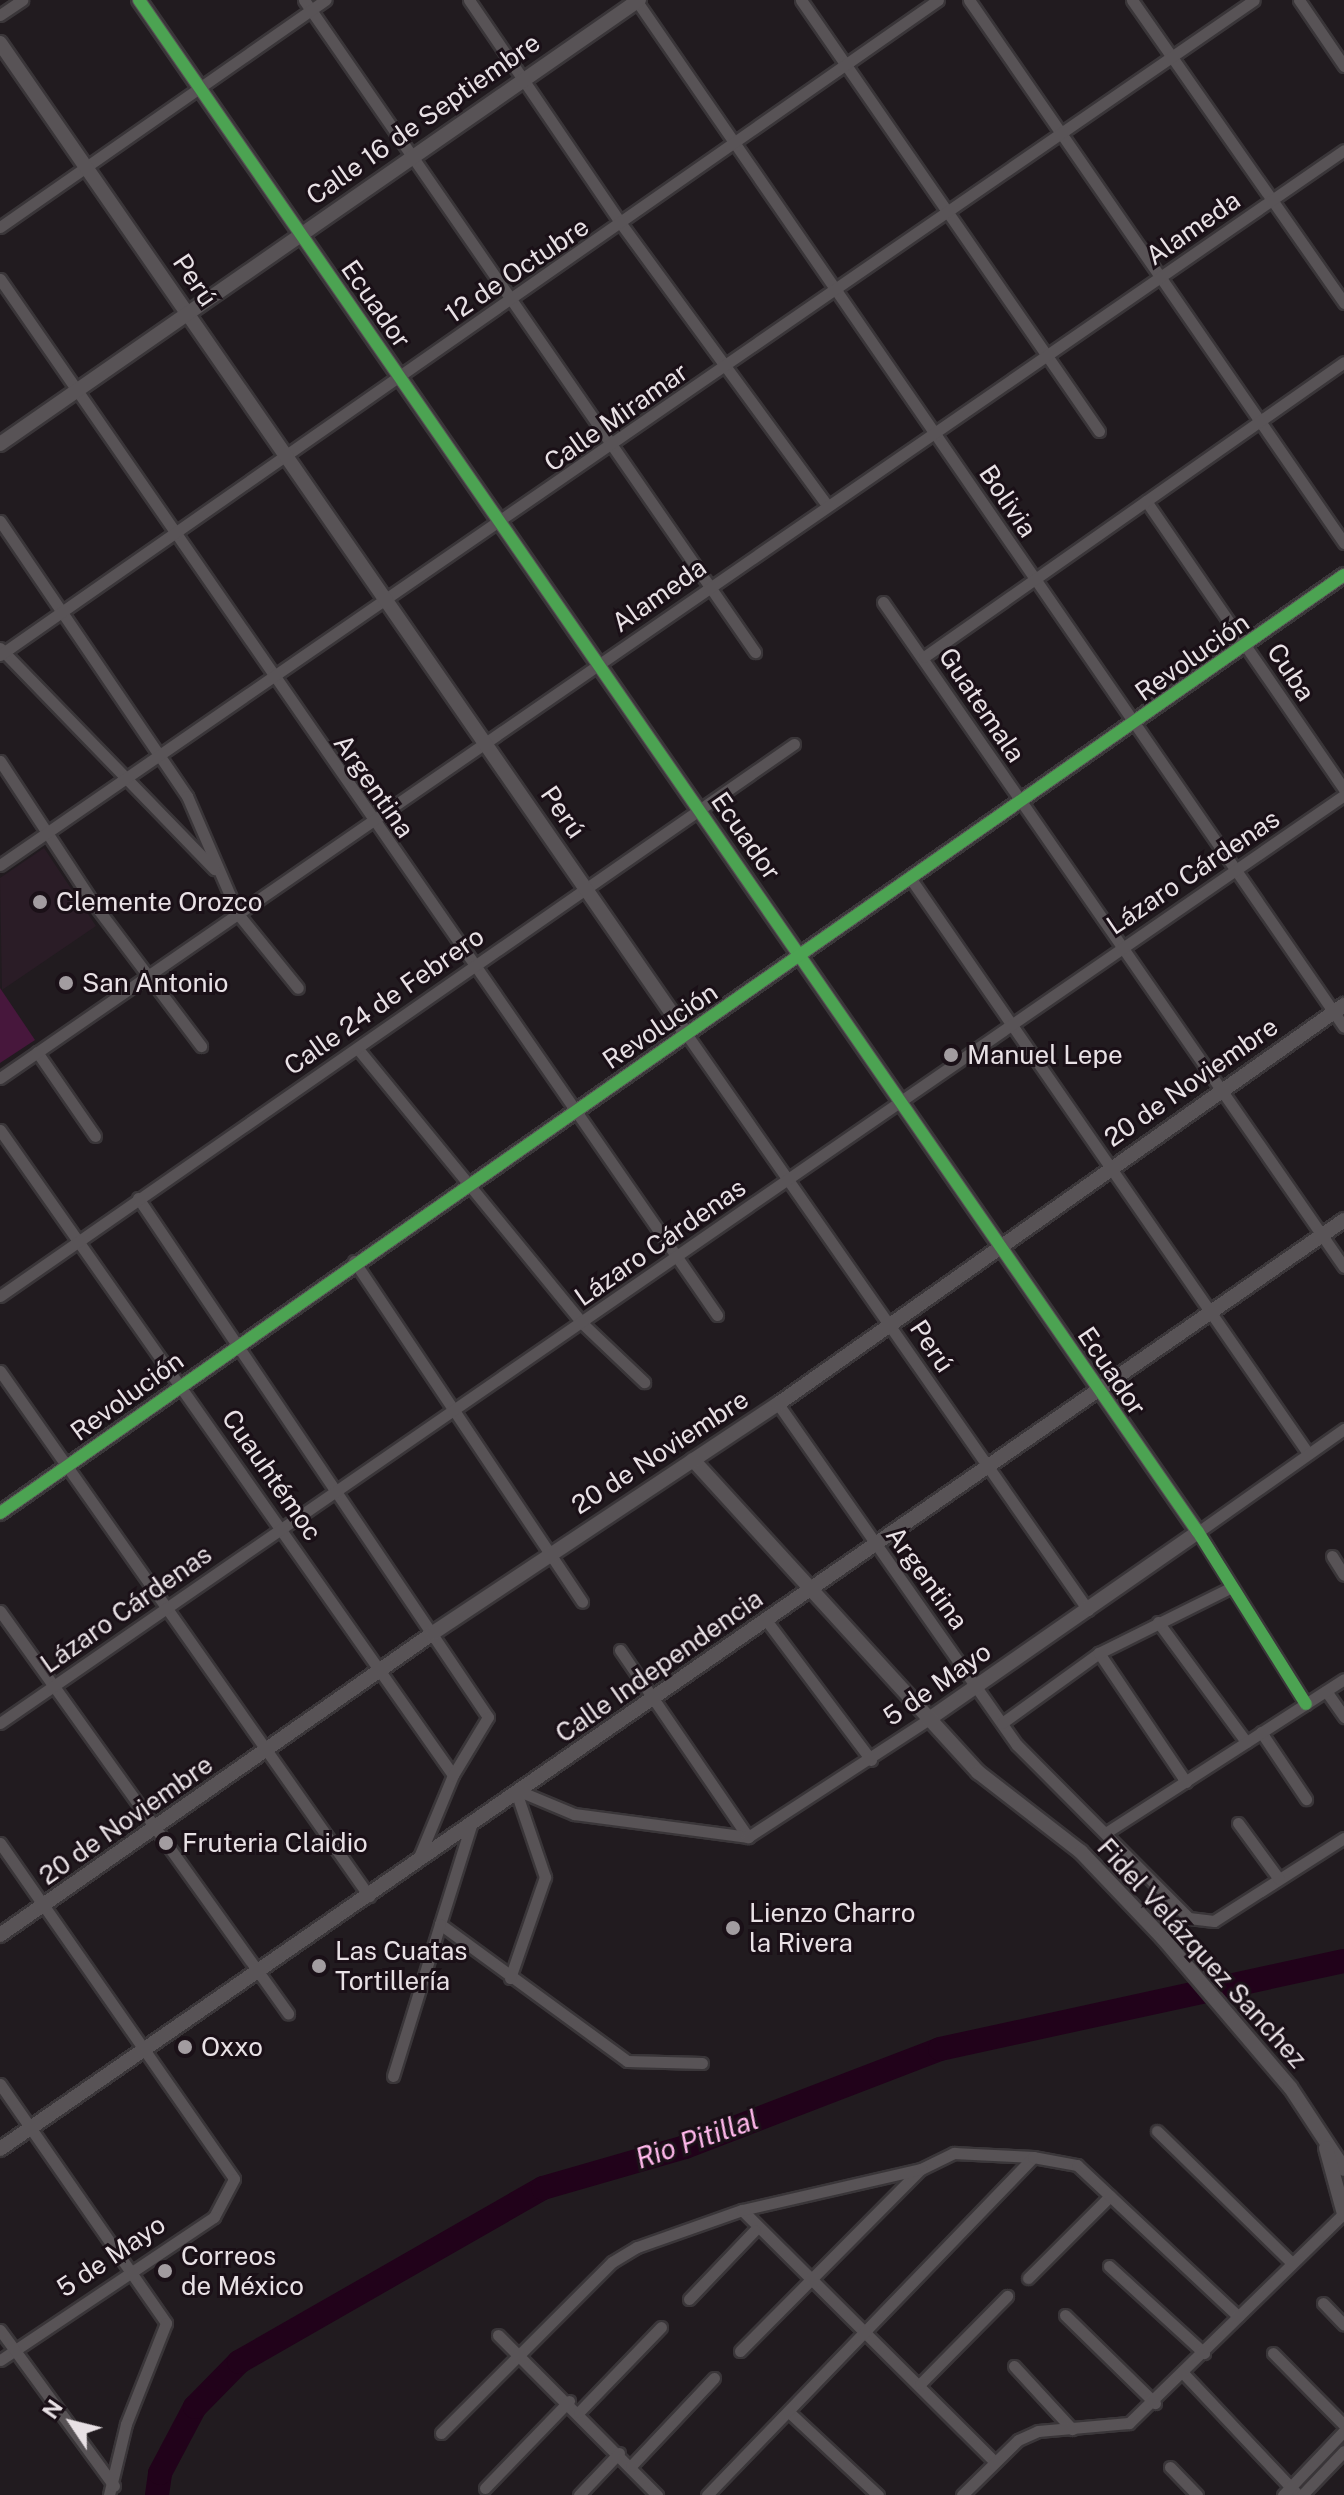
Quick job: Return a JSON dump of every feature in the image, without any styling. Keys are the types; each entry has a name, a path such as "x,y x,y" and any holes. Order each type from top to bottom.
{"street":[{"path":"0,15 22,0"},
{"name":"Ecuador","path":"139,0 498,525 701,808 1000,1248 1198,1532 1306,1704"},
{"path":"0,227 202,88 308,5 326,0"},
{"path":"469,0 622,225 828,506"},
{"name":"Calle 16 de Septiembre","path":"0,444 637,0"},
{"name":"Bolivia","path":"637,0 1235,871 1339,1008 1344,1027"},
{"path":"801,0 1099,431"},
{"name":"12 de Octubre","path":"1,652 289,458 938,0"},
{"path":"969,0 1344,543"},
{"path":"1132,0 1344,303"},
{"name":"Calle Miramar","path":"0,865 498,525 1254,0"},
{"path":"1299,0 1344,66"},
{"path":"308,5 414,154 611,446 755,652"},
{"name":"Perú","path":"0,43 88,164 385,601 1088,1610"},
{"name":"Alameda","path":"0,1078 1344,150"},
{"name":"Argentina","path":"0,279 177,535 271,679 717,1315"},
{"path":"924,657 1344,362"},
{"name":"Cuba","path":"1146,501 1344,792"},
{"path":"0,521 163,756 206,831 215,870 238,914 298,988"},
{"name":"Revolución","path":"0,1513 354,1261 913,882 1344,575"},
{"name":"Guatemala","path":"883,602 1344,1267"},
{"path":"1,652 124,782 215,870"},
{"name":"Calle 24 de Febrero","path":"0,1296 794,744"},
{"path":"0,761 201,1046"},
{"name":"Lázaro Cárdenas","path":"0,1723 332,1489 582,1323 1235,871 1344,792"},
{"path":"913,882 1308,1453"},
{"name":"20 de Noviembre","path":"0,1935 157,1830 380,1669 778,1404 1339,1008"},
{"path":"358,1049 582,1323 644,1382"},
{"path":"37,1052 95,1136"},
{"name":"Cuauhtémoc","path":"0,1130 77,1242 182,1383 453,1775"},
{"path":"138,1198 488,1717 453,1775 419,1857"},
{"name":"Calle Independencia","path":"0,2149 369,1896 419,1857 877,1547 986,1467 1099,1392 1344,1220"},
{"path":"354,1261 449,1410 582,1602"},
{"path":"0,1371 169,1606 264,1752 369,1896"},
{"name":"Argentina","path":"778,1404 1002,1723 1107,1832 1201,1923 1344,1838"},
{"name":"5 de Mayo","path":"748,1837 871,1760 1344,1429"},
{"name":"Fidel Velázquez Sanchez","path":"693,1460 817,1588 978,1772 1081,1852 1163,1938 1245,2031 1309,2113 1326,2148"},
{"path":"1332,1556 1344,1575"},
{"path":"1002,1723 1099,1653 1232,1587"},
{"path":"0,1611 288,2014"},
{"path":"766,1620 871,1760"},
{"path":"1158,1622 1246,1742"},
{"path":"620,1650 748,1837"},
{"path":"1099,1653 1186,1782"},
{"path":"1107,1832 1344,1679"},
{"path":"1326,1691 1344,1717"},
{"path":"1261,1732 1306,1799"},
{"path":"518,1792 574,1814 748,1837"},
{"path":"510,1978 545,1877 518,1792"},
{"path":"393,2076 472,1821"},
{"path":"1238,1823 1279,1879"},
{"path":"0,1843 143,2053"},
{"path":"440,1924 627,2061 702,2063"},
{"name":"5 de Mayo","path":"0,2360 214,2217 234,2179 143,2053"},
{"path":"0,2084 128,2273 166,2323 126,2424 112,2490"},
{"path":"1157,2131 1291,2262"},
{"path":"1326,2148 1344,2169"},
{"path":"962,2495 993,2460 1038,2431 1129,2423 1155,2403 1291,2262 1344,2214 1326,2148"},
{"path":"441,2433 612,2262 742,2210 921,2169 954,2153 1033,2157 1077,2165 1238,2316"},
{"path":"707,2495 791,2414 1033,2157"},
{"path":"740,2351 810,2276 921,2169"},
{"path":"1028,2278 1110,2196"},
{"path":"742,2210 755,2230 810,2276 867,2331 993,2460"},
{"path":"689,2299 755,2230"},
{"path":"1109,2266 1204,2353"},
{"path":"920,2384 1007,2296"},
{"path":"1323,2303 1344,2325"},
{"path":"1065,2315 1155,2403"},
{"path":"579,2412 661,2327"},
{"path":"0,2330 112,2490"},
{"path":"498,2335 569,2401 657,2495"},
{"path":"1273,2353 1344,2425"},
{"path":"1014,2366 1072,2429"},
{"path":"1184,2374 1293,2493"},
{"path":"631,2466 714,2378"},
{"path":"485,2488 569,2401"},
{"path":"791,2414 878,2495"},
{"path":"1293,2493 1344,2431"},
{"path":"1293,2493 1344,2451"},
{"path":"579,2495 619,2453"},
{"path":"1170,2467 1197,2495"}],"shaded area":[{"name":"Clemente Orozco","path":"44,848 96,926 2,990 0,878"},
{"path":"0,988 35,1040 0,1063"}],"waterway":[{"name":"Rio Pitillal","path":"157,2495 160,2473 195,2407 239,2362 543,2188 685,2147 940,2049 1344,1961"}],"cycle path":[{"path":"139,0 1198,1532 1306,1704"},
{"path":"0,1513 1344,575"}],"place":[{"name":"Clemente Orozco","path":"40,902"},
{"name":"San Antonio","path":"66,983"},
{"name":"Manuel Lepe","path":"951,1055"},
{"name":"Fruteria Claidio","path":"166,1843"},
{"name":"Lienzo Charro la Rivera","path":"733,1928"},
{"name":"Las Cuatas Tortillería","path":"319,1966"},
{"name":"Oxxo","path":"185,2047"},
{"name":"Correos de México","path":"165,2271"}]}
